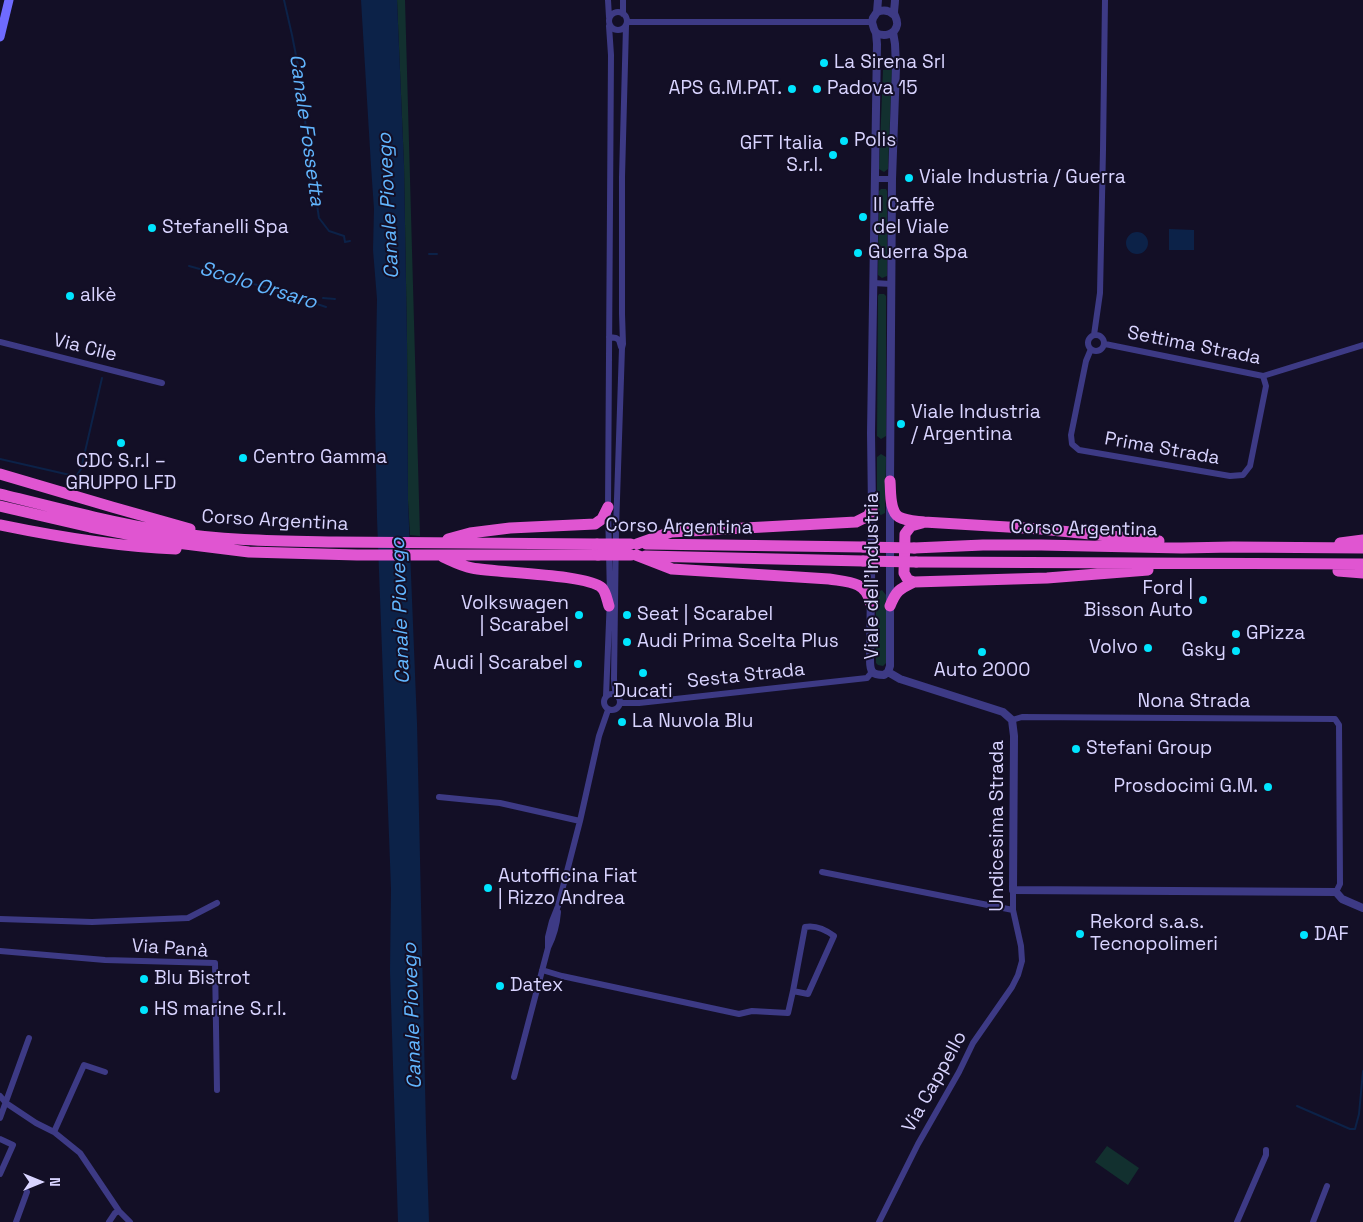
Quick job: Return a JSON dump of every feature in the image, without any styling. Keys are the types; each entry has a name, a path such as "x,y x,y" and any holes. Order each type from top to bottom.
{"highway":[{"path":"0,474 223,538"},
{"path":"890,481 892,504 899,517 924,522 1041,529 1233,547"},
{"name":"Corso Argentina","path":"0,494 85,515 170,532 223,538 433,543 597,550"},
{"name":"Corso Argentina","path":"0,506 90,527 160,540 249,552 436,556 597,550 914,548 1031,545 1182,548 1363,548"},
{"path":"433,543 478,532 552,525 591,524 602,519 608,507"},
{"path":"634,550 671,532 856,522 868,516 872,509"},
{"path":"924,522 910,526 905,534 904,573 908,580 914,582 1048,578 1232,563"},
{"path":"0,525 106,544 168,549 249,552"},
{"path":"1311,547 1363,540"},
{"path":"634,550 672,569 829,579 855,583 866,590 870,602"},
{"name":"Corso Argentina","path":"634,550 863,561 1363,564"},
{"path":"436,556 472,568 554,576 594,583 603,589 609,606"},
{"path":"1312,564 1342,572 1363,573"},
{"path":"890,606 894,595 899,589 914,582"}],"main road":[{"path":"0,37 9,0"}],"street":[{"path":"608,0 611,55 608,320 610,597 606,696 603,703 608,710"},
{"path":"608,710 616,709 620,704 615,690 614,679 615,581 623,344 622,178 626,24 622,0"},
{"path":"626,24 872,22 877,12 878,0"},
{"name":"Viale dell'Industria","path":"872,22 876,33 870,669 876,675 884,675 888,672 890,666 892,179 896,67 893,32 896,29 897,22 894,15 895,0"},
{"name":"Prima Strada","path":"1105,0 1100,293 1094,334 1088,340 1091,349 1086,361 1071,435 1072,444 1079,450 1230,476 1243,475 1250,466 1266,386 1263,376"},
{"path":"877,12 888,10 894,15"},
{"path":"609,17 615,12 624,14"},
{"path":"609,26 618,31 624,28 626,24"},
{"path":"876,33 885,36 893,32"},
{"path":"610,178 622,178"},
{"path":"874,179 892,179"},
{"path":"873,284 891,284"},
{"path":"608,320 613,326 618,326 622,314"},
{"path":"1091,349 1100,351 1105,344 1102,337 1094,334"},
{"path":"608,337 619,340 622,348"},
{"name":"Via Cile","path":"0,342 162,383"},
{"name":"Settima Strada","path":"1105,344 1263,376 1363,345"},
{"name":"Sesta Strada","path":"620,704 867,678 872,672"},
{"path":"888,672 900,679 1003,712 1012,720"},
{"path":"606,696 612,694 617,696"},
{"path":"514,1077 548,948 557,922 558,906 599,736 608,710"},
{"name":"Nona Strada","path":"1012,720 1022,717 1335,719 1338,724 1340,812 1340,884 1336,892"},
{"name":"Undicesima Strada","path":"1012,720 1014,736 1013,910 1021,946 1022,961"},
{"path":"439,797 500,803 580,821"},
{"path":"822,872 1013,910"},
{"path":"1013,890 1336,892 1342,899 1363,908"},
{"name":"Via Panà","path":"0,919 92,922 188,918 218,903"},
{"path":"542,970 739,1014 752,1011 788,1013 804,927 812,926 829,932 834,936 808,994 793,991"},
{"name":"Via Panà","path":"0,951 106,960 215,963 217,1090"},
{"name":"Via Cappello","path":"879,1222 918,1144 973,1044 1012,987 1022,961"},
{"path":"0,1118 29,1038"},
{"path":"54,1132 84,1065 105,1072"},
{"path":"0,1096 6,1103 36,1123 54,1132 80,1154 119,1210 130,1222"},
{"path":"0,1139 13,1146 0,1174"},
{"path":"1237,1222 1266,1155 1266,1150"},
{"path":"1312,1222 1327,1186"},
{"path":"16,1222 27,1192"},
{"path":"109,1222 119,1210"}],"green space":[{"path":"397,0 405,0 420,536 410,535 408,501 404,165"},
{"path":"892,69 888,169 884,172 879,169 883,70"},
{"path":"886,189 887,191 887,276 882,278 878,275 879,191"},
{"path":"879,294 886,296 886,436 881,439 877,436"},
{"path":"881,454 886,457 885,513 881,515 877,513 877,457"},
{"path":"882,590 886,595 886,663 883,666 876,663 876,595"},
{"path":"1107,1146 1139,1168 1128,1185 1095,1162"}],"water":[{"name":"Canale Piovego","path":"361,0 397,0 404,165 408,501 417,723 429,1222 398,1222 390,971 391,889 377,518 375,412 377,299 373,250 374,209"},
{"path":"1169,229 1194,230 1194,250 1169,250"},
{"path":"1137,232 1147,239 1148,243 1141,253 1137,254 1127,247 1126,243 1133,233"}],"waterway":[{"name":"Canale Fossetta","path":"284,0 299,71 311,188 319,218 329,231 344,236 345,242 350,241"},
{"name":"Canale Fossetta","path":"429,254 437,254"},
{"name":"Scolo Orsaro","path":"189,266 293,295 326,307"},
{"path":"323,298 335,299"},
{"name":"Scolo Orsaro","path":"0,459 77,475 81,469 102,378"},
{"path":"1297,1106 1350,1129 1355,1129 1359,1114 1363,1071"}],"place":[{"name":"La Sirena Srl","path":"824,63"},
{"name":"APS G.M.PAT.","path":"792,89"},
{"name":"Padova 15","path":"817,89"},
{"name":"Polis","path":"844,141"},
{"name":"GFT Italia S.r.l.","path":"833,155"},
{"name":"Viale Industria / Guerra","path":"909,178"},
{"name":"Il Caffè del Viale","path":"863,217"},
{"name":"Stefanelli Spa","path":"152,228"},
{"name":"Guerra Spa","path":"858,253"},
{"name":"alkè","path":"70,296"},
{"name":"Viale Industria / Argentina","path":"901,424"},
{"name":"CDC S.r.l – GRUPPO LFD","path":"121,443"},
{"name":"Centro Gamma","path":"243,458"},
{"name":"Ford | Bisson Auto","path":"1203,600"},
{"name":"Volkswagen | Scarabel","path":"579,615"},
{"name":"Seat | Scarabel","path":"627,615"},
{"name":"GPizza","path":"1236,634"},
{"name":"Audi Prima Scelta Plus","path":"627,642"},
{"name":"Volvo","path":"1148,648"},
{"name":"Gsky","path":"1236,651"},
{"name":"Auto 2000","path":"982,652"},
{"name":"Audi | Scarabel","path":"578,664"},
{"name":"Ducati","path":"643,673"},
{"name":"La Nuvola Blu","path":"622,722"},
{"name":"Stefani Group","path":"1076,749"},
{"name":"Prosdocimi G.M.","path":"1268,787"},
{"name":"Autofficina Fiat | Rizzo Andrea","path":"488,888"},
{"name":"Rekord s.a.s. Tecnopolimeri","path":"1080,934"},
{"name":"DAF","path":"1304,935"},
{"name":"Blu Bistrot","path":"144,979"},
{"name":"Datex","path":"500,986"},
{"name":"HS marine S.r.l.","path":"144,1010"}]}
